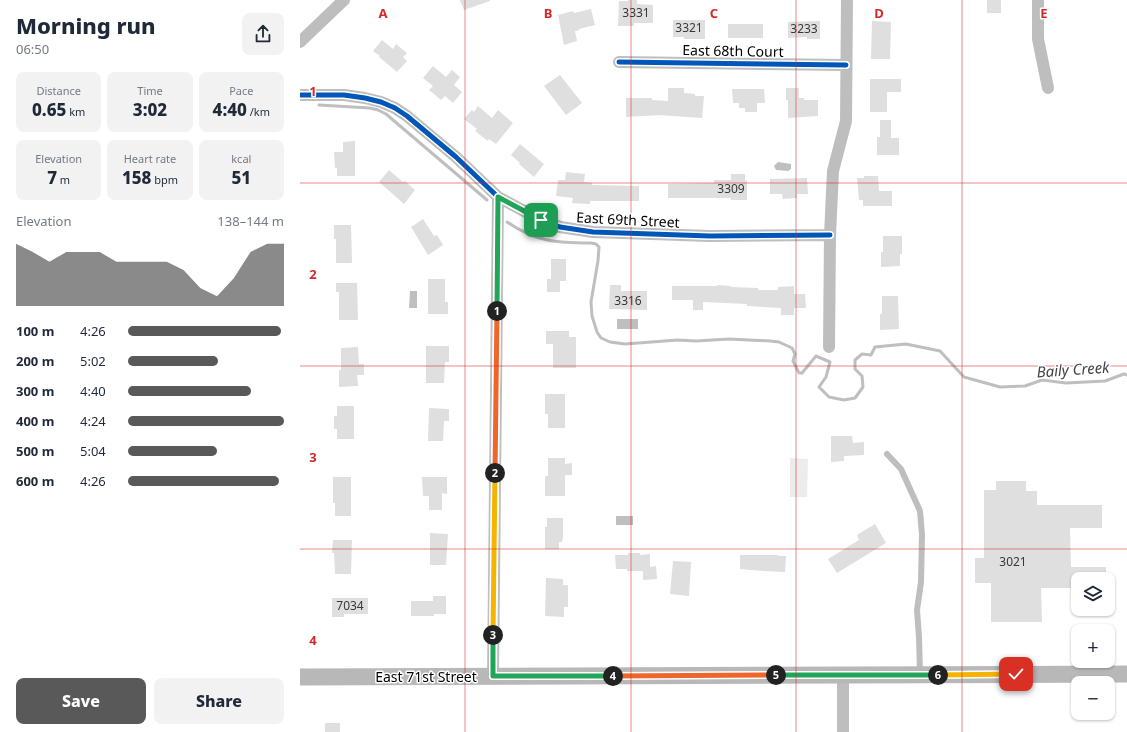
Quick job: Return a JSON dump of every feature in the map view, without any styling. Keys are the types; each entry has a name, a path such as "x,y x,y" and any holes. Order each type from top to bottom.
{"main road":[{"name":"East 71st Street","path":"300,678 1127,674"}],"street":[{"path":"300,42 344,0"},
{"path":"829,347 830,235 834,165 844,134 846,121 847,0"},
{"path":"1038,0 1038,39 1048,88"},
{"name":"East 68th Court","path":"619,62 846,65"},
{"name":"East 69th Street","path":"300,95 344,95 381,102 395,108 407,116 456,157 498,197 541,220 560,227 593,232 710,236 830,235"},
{"path":"493,676 498,197"},
{"path":"843,675 843,732"}],"lane":[{"path":"887,454 901,469 920,511 922,535 922,582 917,610 920,675"}],"shaded area":[{"path":"778,162 791,164 791,169 788,171 776,170 774,166"},
{"path":"410,291 417,291 417,308 409,308"},
{"path":"617,319 638,319 638,329 617,329"},
{"path":"790,458 808,459 807,497 790,497"},
{"path":"616,516 633,516 633,525 616,525"}],"building":[{"path":"460,0 490,0 490,1 464,10"},
{"path":"637,0 637,4 653,5 653,23 634,23 634,26 618,26 619,1"},
{"path":"987,0 1001,0 1001,13 987,13"},
{"path":"591,9 595,25 575,31 577,41 564,45 558,15 573,11 574,13"},
{"path":"673,20 705,20 705,39 684,39 684,37 673,37"},
{"path":"820,21 820,39 807,39 807,37 788,38 788,22"},
{"path":"872,21 891,22 890,59 871,59"},
{"path":"728,24 763,24 763,38 728,38"},
{"path":"382,40 393,49 396,44 407,53 403,57 407,61 397,72 373,51"},
{"path":"433,66 446,77 452,70 460,77 454,85 462,92 453,103 445,96 441,100 429,90 433,86 423,78"},
{"path":"560,75 582,103 566,115 544,86"},
{"path":"870,79 901,79 901,92 887,92 887,112 870,112"},
{"path":"668,88 684,88 684,93 695,94 695,96 704,96 702,118 659,115 626,117 626,98 652,98 652,100 668,101"},
{"path":"786,88 799,88 799,98 804,98 804,100 818,100 818,116 788,118"},
{"path":"732,89 764,89 765,103 757,103 757,112 745,112 745,108 739,108 739,103 733,103"},
{"path":"478,106 492,118 498,110 513,123 496,144 489,139 488,141 475,131 477,129 464,119 472,110 474,112"},
{"path":"880,120 891,120 891,138 899,138 899,155 877,155 877,137 880,137"},
{"path":"355,141 355,176 337,176 334,152 343,152 343,142"},
{"path":"520,144 544,164 534,177 511,155"},
{"path":"389,170 415,190 404,204 379,182"},
{"path":"566,172 585,174 584,182 592,183 592,185 639,186 639,201 590,201 590,204 572,203 573,198 556,196 558,180 565,180"},
{"path":"731,174 745,174 745,181 747,180 747,200 731,200 731,198 668,198 668,184 714,183 714,180 731,180"},
{"path":"864,176 878,176 879,191 892,191 892,206 863,206 863,200 859,200 857,178 864,178"},
{"path":"807,178 808,194 797,194 797,198 783,199 782,194 770,194 770,179"},
{"path":"423,219 434,236 437,235 443,245 428,255 411,227"},
{"path":"334,225 351,225 352,263 336,263 336,239 334,239"},
{"path":"883,236 902,236 900,266 881,267"},
{"path":"551,259 566,259 566,281 560,281 560,292 547,292 547,279 551,279"},
{"path":"428,279 445,279 445,302 448,302 448,314 428,314"},
{"path":"336,283 357,283 358,320 339,320 339,292 336,292"},
{"path":"610,285 621,285 621,291 647,291 647,310 609,309"},
{"path":"717,285 758,288 758,290 778,290 778,287 794,286 794,294 805,294 806,308 794,308 794,315 781,315 781,308 747,306 747,304 703,302 703,310 693,310 693,300 672,300 672,286"},
{"path":"882,296 898,296 899,329 880,330"},
{"path":"546,331 569,331 569,337 576,337 576,368 553,368 553,344 546,344"},
{"path":"426,346 449,346 449,362 445,362 444,383 426,383"},
{"path":"358,347 359,364 364,364 364,375 357,375 358,386 339,387 341,348"},
{"path":"545,394 565,394 565,428 548,428 548,414 545,414"},
{"path":"337,406 354,406 354,439 337,439 337,429 334,429 334,416 337,416"},
{"path":"429,408 449,409 449,421 444,421 443,441 428,441"},
{"path":"831,436 852,436 853,443 864,442 864,455 844,456 844,461 831,462"},
{"path":"548,458 565,458 565,464 572,463 572,475 565,475 565,496 545,496 545,476 548,476"},
{"path":"333,477 351,477 351,516 335,516 335,503 333,503"},
{"path":"422,477 447,477 447,494 442,493 442,510 429,510 429,496 423,496"},
{"path":"996,481 1026,481 1026,491 1037,491 1037,505 1102,505 1102,528 1070,528 1071,567 1106,567 1106,572 1071,572 1071,588 1041,588 1042,622 991,622 991,583 975,583 975,558 984,558 984,490 996,490"},
{"path":"547,518 563,518 563,537 562,542 559,542 559,549 545,549 545,527 547,527"},
{"path":"875,524 886,543 837,573 828,559 859,540 857,535"},
{"path":"430,533 448,534 446,565 430,565"},
{"path":"333,540 352,540 351,574 335,574 334,553 332,553"},
{"path":"628,553 640,553 640,555 650,554 650,567 656,566 657,579 643,580 643,571 616,569 615,555 628,555"},
{"path":"740,555 786,556 785,572 740,569"},
{"path":"673,561 691,562 689,596 670,594"},
{"path":"546,578 563,579 563,585 568,585 568,607 564,607 564,617 545,616"},
{"path":"433,596 446,596 446,614 434,614 434,616 411,616 411,601 433,601"},
{"path":"332,598 368,598 368,614 344,614 344,617 332,617"},
{"path":"325,723 340,723 340,732 325,732"}],"waterway":[{"path":"319,105 370,108 386,114 487,200"},
{"name":"Baily Creek","path":"507,222 528,234 547,240 568,243 591,243 596,244 599,247 591,302 592,316 597,332 601,338 610,342 625,344 678,340 696,341 729,339 779,342 792,348 795,354 793,361 799,373 802,373 816,356 830,362 826,377 819,387 829,397 844,400 855,398 863,387 862,376 855,369 855,360 862,354 871,355 875,347 906,344 940,351 964,377 1000,387 1025,386 1042,380 1066,383 1105,381 1124,374 1127,375"}],"cycle path":[{"path":"619,62 846,65"},
{"path":"300,95 344,95 381,102 395,108 407,116 456,157 498,197 541,220 560,227 593,232 710,236 830,235"},
{"path":"493,676 498,197"}],"route":[{"path":"541,220 498,197 493,676 1016,674"}]}
